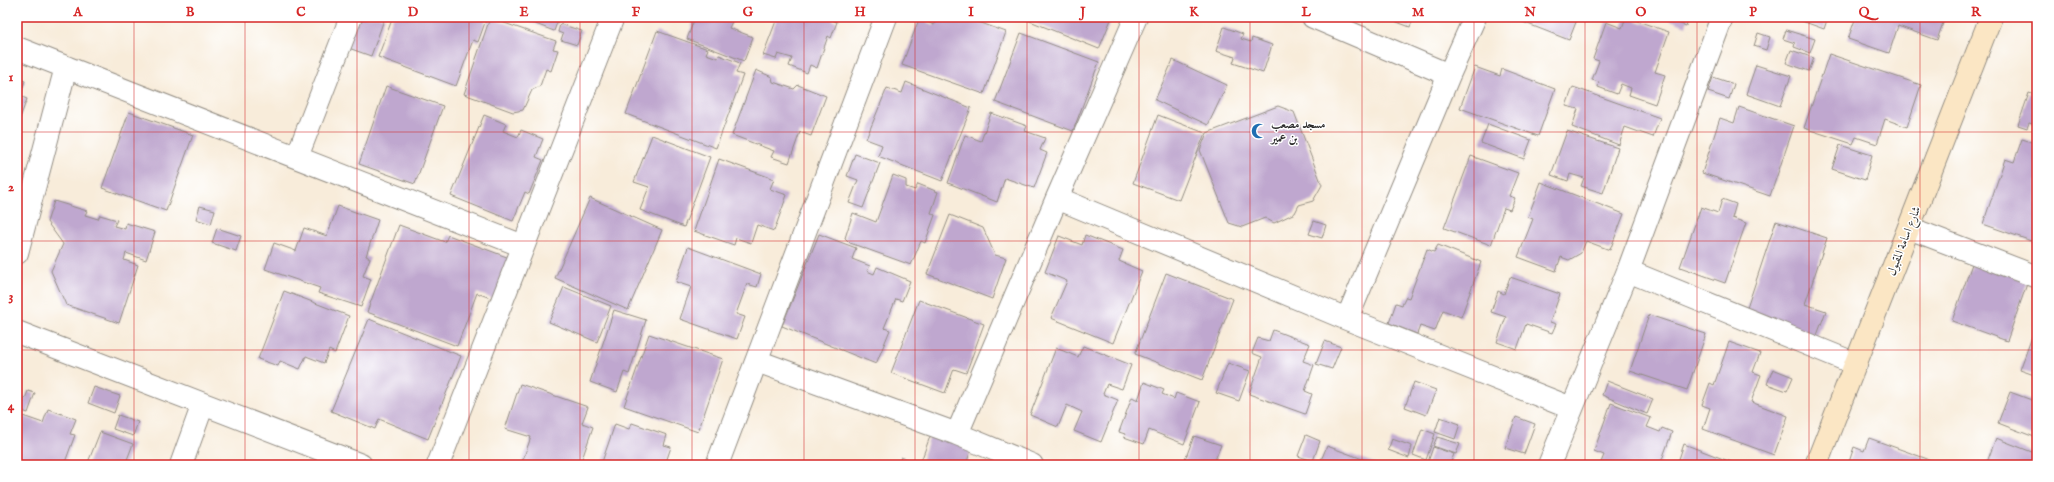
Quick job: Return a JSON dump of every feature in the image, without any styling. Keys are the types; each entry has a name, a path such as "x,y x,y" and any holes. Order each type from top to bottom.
{"street":[{"path":"297,157 351,17"},
{"path":"438,465 613,17"},
{"path":"717,465 886,17"},
{"path":"957,434 1056,198 1136,17"},
{"path":"1313,17 1449,76"},
{"path":"1347,319 1475,17"},
{"path":"1549,465 1628,270 1722,17"},
{"name":"شارع اسامة المقبول","path":"1816,465 1991,17"},
{"path":"17,48 523,246"},
{"path":"17,253 66,66"},
{"path":"1056,198 1347,319 1571,408"},
{"path":"1909,228 2037,277"},
{"path":"1628,270 1856,364"},
{"path":"17,332 361,465"},
{"path":"756,361 957,434 1032,465"},
{"path":"181,465 204,404"}],"building":[{"path":"353,17 385,17 371,56 343,46"},
{"path":"393,17 487,17 478,42 473,40 456,86 378,57"},
{"path":"517,17 559,17 554,31"},
{"path":"695,17 734,17 729,28 753,37 744,61 687,39"},
{"path":"776,17 833,17 832,20 837,22 831,38 828,36 817,68 810,65 807,73 789,66 792,58 778,54 776,59 763,55 776,21"},
{"path":"936,17 974,17 973,20 1006,32 984,94 902,65 919,19 934,25"},
{"path":"1020,17 1112,17 1099,49"},
{"path":"1384,17 1414,17 1410,27"},
{"path":"1510,17 1578,17 1569,40"},
{"path":"1626,17 1669,32 1655,72 1665,75 1655,104 1629,95 1631,88 1621,84 1617,94 1598,87 1599,82 1592,80 1599,61 1593,59 1606,22 1622,28"},
{"path":"1663,17 1689,17 1686,26"},
{"path":"1791,17 1828,17 1824,29"},
{"path":"1856,17 1945,17 1937,40 1898,26 1889,53 1848,39"},
{"path":"490,18 556,41 553,49 558,50 551,71 546,69 540,86 532,90 523,110 513,112 464,94"},
{"path":"560,24 582,31 577,45 561,40 563,34 558,32"},
{"path":"1224,27 1243,34 1241,39 1251,42 1252,38 1272,45 1263,73 1233,63 1235,57 1216,51"},
{"path":"1786,30 1815,39 1810,53 1794,47 1795,43 1783,39"},
{"path":"657,31 708,49 706,54 718,58 719,55 740,63 736,73 743,75 716,148 626,114"},
{"path":"1021,33 1099,62 1073,131 995,102"},
{"path":"1758,33 1770,37 1766,50 1754,46"},
{"path":"1791,50 1814,58 1809,71 1786,63"},
{"path":"1829,54 1921,85 1907,127 1885,119 1877,144 1856,137 1853,144 1804,128"},
{"path":"1173,60 1227,85 1208,125 1155,100"},
{"path":"1756,65 1791,76 1780,106 1746,94"},
{"path":"1475,67 1500,76 1502,69 1555,89 1538,136 1460,108"},
{"path":"756,70 772,77 773,82 794,89 798,85 826,96 811,136 800,132 789,163 771,157 774,151 732,135"},
{"path":"1713,77 1734,84 1729,99 1708,92"},
{"path":"17,78 25,81 20,96 27,99 17,126"},
{"path":"906,82 971,108 942,181 878,156 882,145 866,139 887,88 902,93"},
{"path":"386,86 443,106 415,184 359,164"},
{"path":"1573,87 1660,118 1653,137 1625,127 1619,145 1572,127 1578,109 1566,106"},
{"path":"2037,91 2037,125 2029,123 2027,128 2018,125 2029,93 2035,95"},
{"path":"1278,106 1294,112 1322,185 1313,201 1299,205 1295,213 1274,223 1265,218 1242,227 1229,223 1200,150 1207,133"},
{"path":"1739,107 1794,126 1770,196 1702,173 1720,118 1734,123"},
{"path":"129,112 193,135 166,211 102,188"},
{"path":"991,113 1027,126 1025,131 1045,138 1040,150 1047,153 1034,188 1005,178 997,202 948,183 965,135 981,141"},
{"path":"484,115 506,124 503,131 518,137 521,130 543,139 536,157 543,160 529,194 525,192 513,221 451,196"},
{"path":"1158,115 1205,133 1179,200 1133,183"},
{"path":"1488,124 1531,140 1524,159 1481,143"},
{"path":"1567,131 1618,148 1603,193 1581,186 1584,178 1570,174 1568,181 1551,175"},
{"path":"652,135 710,157 684,227 640,210 649,187 634,182"},
{"path":"2022,139 2035,143 2033,148 2037,149 2037,243 1983,224 2005,159 2014,162"},
{"path":"1840,145 1872,155 1865,180 1832,169"},
{"path":"855,154 880,163 863,208 849,203 858,180 847,176"},
{"path":"1471,156 1518,173 1509,196 1515,198 1510,210 1504,208 1491,245 1444,228"},
{"path":"719,159 774,179 770,189 787,195 774,231 757,225 751,243 736,238 734,245 694,231"},
{"path":"893,175 906,180 906,187 915,190 918,184 938,192 931,213 935,215 925,243 921,241 911,265 850,243 845,238 853,213 876,222"},
{"path":"1541,182 1624,214 1610,250 1586,241 1581,253 1569,260 1561,257 1556,271 1518,257 1533,219 1528,217"},
{"path":"590,198 662,230 628,310 555,278"},
{"path":"1722,199 1736,204 1732,218 1746,223 1725,283 1680,267 1701,207 1718,213"},
{"path":"54,201 87,211 85,215 98,219 100,215 117,220 114,226 125,229 126,223 155,232 146,260 126,253 124,260 138,265 119,323 66,305 51,271 63,244 47,222"},
{"path":"200,206 215,210 211,224 196,219"},
{"path":"338,206 378,220 366,256 370,258 363,276 371,279 361,307 318,293 320,288 265,269 274,243 296,251 304,228 327,236"},
{"path":"950,215 983,228 995,255 1006,258 992,299 927,274"},
{"path":"1314,221 1326,225 1322,238 1309,234"},
{"path":"1776,221 1827,238 1805,304 1826,311 1816,338 1745,314"},
{"path":"399,225 445,242 448,235 512,259 496,300 477,293 457,346 367,312"},
{"path":"217,228 241,236 236,251 212,243"},
{"path":"819,234 856,248 852,259 870,266 867,271 874,274 877,267 910,281 902,301 896,299 884,328 890,330 876,364 782,326"},
{"path":"1085,235 1123,250 1119,261 1142,271 1113,343 1051,318 1067,281 1045,272 1059,236 1082,245"},
{"path":"1438,245 1481,262 1461,317 1443,310 1435,331 1420,326 1417,334 1389,323 1396,303 1402,305 1406,297 1409,298 1427,249 1434,252"},
{"path":"688,247 761,274 757,287 747,284 736,314 745,317 737,339 680,319 691,287 676,282"},
{"path":"1973,261 2028,281 2007,341 1952,321"},
{"path":"1166,273 1233,299 1202,380 1135,354"},
{"path":"1510,277 1560,294 1550,322 1556,324 1552,333 1526,324 1517,349 1497,342 1506,317 1491,312 1498,291 1504,294"},
{"path":"564,287 611,306 597,342 549,322"},
{"path":"284,291 349,316 335,353 329,350 324,363 306,356 300,369 280,361 278,366 258,359"},
{"path":"919,300 984,324 966,373 954,369 945,393 891,373"},
{"path":"614,310 646,320 629,374 624,372 617,392 590,382"},
{"path":"1649,315 1706,334 1687,390 1630,371"},
{"path":"369,319 461,356 428,439 379,419 375,429 331,411"},
{"path":"2037,323 2037,376 2020,370"},
{"path":"1273,330 1310,344 1303,361 1314,365 1305,391 1312,394 1305,414 1249,394 1262,357 1252,353 1258,338 1269,341"},
{"path":"649,334 723,359 698,432 624,406"},
{"path":"1325,341 1341,347 1332,369 1316,364"},
{"path":"1729,342 1760,353 1753,372 1761,375 1751,402 1788,416 1774,455 1703,429 1710,408 1702,405 1710,383 1714,385"},
{"path":"1083,346 1131,365 1122,389 1107,384 1103,394 1118,400 1101,442 1074,431 1082,412 1067,405 1058,427 1030,415 1056,348 1078,357"},
{"path":"1228,363 1250,371 1239,401 1216,393"},
{"path":"1773,369 1793,377 1787,391 1767,384"},
{"path":"1607,381 1653,399 1647,414 1602,395"},
{"path":"1144,382 1164,390 1162,394 1174,399 1176,393 1200,402 1184,444 1149,430 1144,444 1124,437 1125,434 1119,432 1132,397 1138,400"},
{"path":"1414,382 1436,390 1426,415 1405,407"},
{"path":"520,384 588,407 582,423 593,427 580,465 521,465 531,437 505,429"},
{"path":"94,387 120,396 114,413 88,403"},
{"path":"28,391 35,393 28,413 17,409 17,396 25,399"},
{"path":"2010,392 2037,402 2037,438 1998,423"},
{"path":"1611,403 1651,418 1647,427 1660,432 1662,428 1672,432 1660,465 1600,465 1604,455 1594,451"},
{"path":"48,409 76,419 70,434 75,435 64,465 17,465 17,414 43,423"},
{"path":"118,415 138,422 133,436 113,429"},
{"path":"1440,417 1460,424 1455,439 1435,432"},
{"path":"1516,417 1535,424 1524,454 1505,448"},
{"path":"632,423 667,435 664,445 671,447 665,465 601,465 615,424 629,429"},
{"path":"1422,429 1435,434 1426,460 1413,455"},
{"path":"932,431 972,446 966,465 898,465 901,457 920,464"},
{"path":"100,432 133,444 125,465 87,465"},
{"path":"1306,435 1320,441 1313,461 1298,456"},
{"path":"1194,436 1221,445 1213,465 1183,465"},
{"path":"1437,437 1460,444 1456,454 1433,446"},
{"path":"1869,438 1944,465 1848,465 1854,447 1864,451"},
{"path":"1996,438 2037,454 2037,465 1986,465"},
{"path":"1392,439 1412,446 1409,458 1388,450"},
{"path":"1684,444 1739,465 1677,465"},
{"path":"1327,446 1379,465 1319,465"},
{"path":"1433,447 1454,454 1451,462 1459,465 1427,465"}],"place":[{"name":"مسجد مصعب بن عمير","path":"1259,131"}]}
